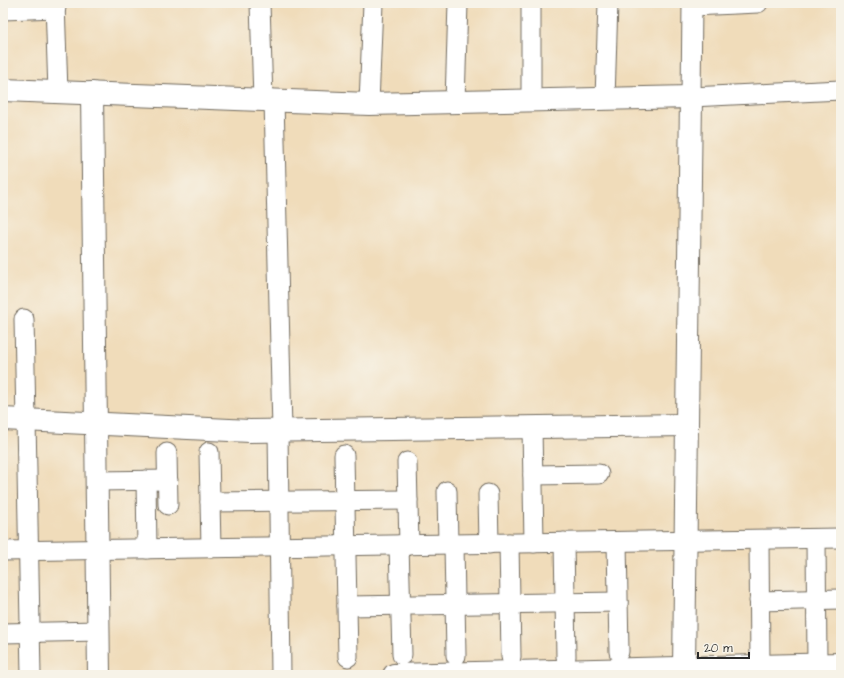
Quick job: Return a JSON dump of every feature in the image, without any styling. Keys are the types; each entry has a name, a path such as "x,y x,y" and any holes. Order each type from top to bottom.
{"street":[{"path":"260,3 268,100 280,430 279,502 281,675"},
{"path":"369,104 373,3"},
{"path":"455,102 458,3"},
{"path":"530,101 531,3"},
{"path":"605,99 608,3"},
{"path":"684,668 692,4 758,3"},
{"path":"3,10 56,6 58,92"},
{"path":"3,90 369,104 691,98 841,90"},
{"path":"92,93 99,675"},
{"path":"24,319 31,675"},
{"path":"3,419 250,431 687,425"},
{"path":"532,427 534,543"},
{"path":"167,452 168,505"},
{"path":"209,452 211,548"},
{"path":"344,455 348,657"},
{"path":"402,655 400,605 408,500 407,462"},
{"path":"533,475 599,474"},
{"path":"146,480 147,549"},
{"path":"97,481 168,480"},
{"path":"447,491 455,604 456,656"},
{"path":"488,494 489,544"},
{"path":"210,502 408,500"},
{"path":"3,551 841,538"},
{"path":"816,539 817,665"},
{"path":"759,540 760,666"},
{"path":"564,542 566,657"},
{"path":"617,542 619,652"},
{"path":"509,543 511,657"},
{"path":"759,602 841,599"},
{"path":"347,606 618,602"},
{"path":"3,633 99,631"},
{"path":"394,675 841,664"}]}
